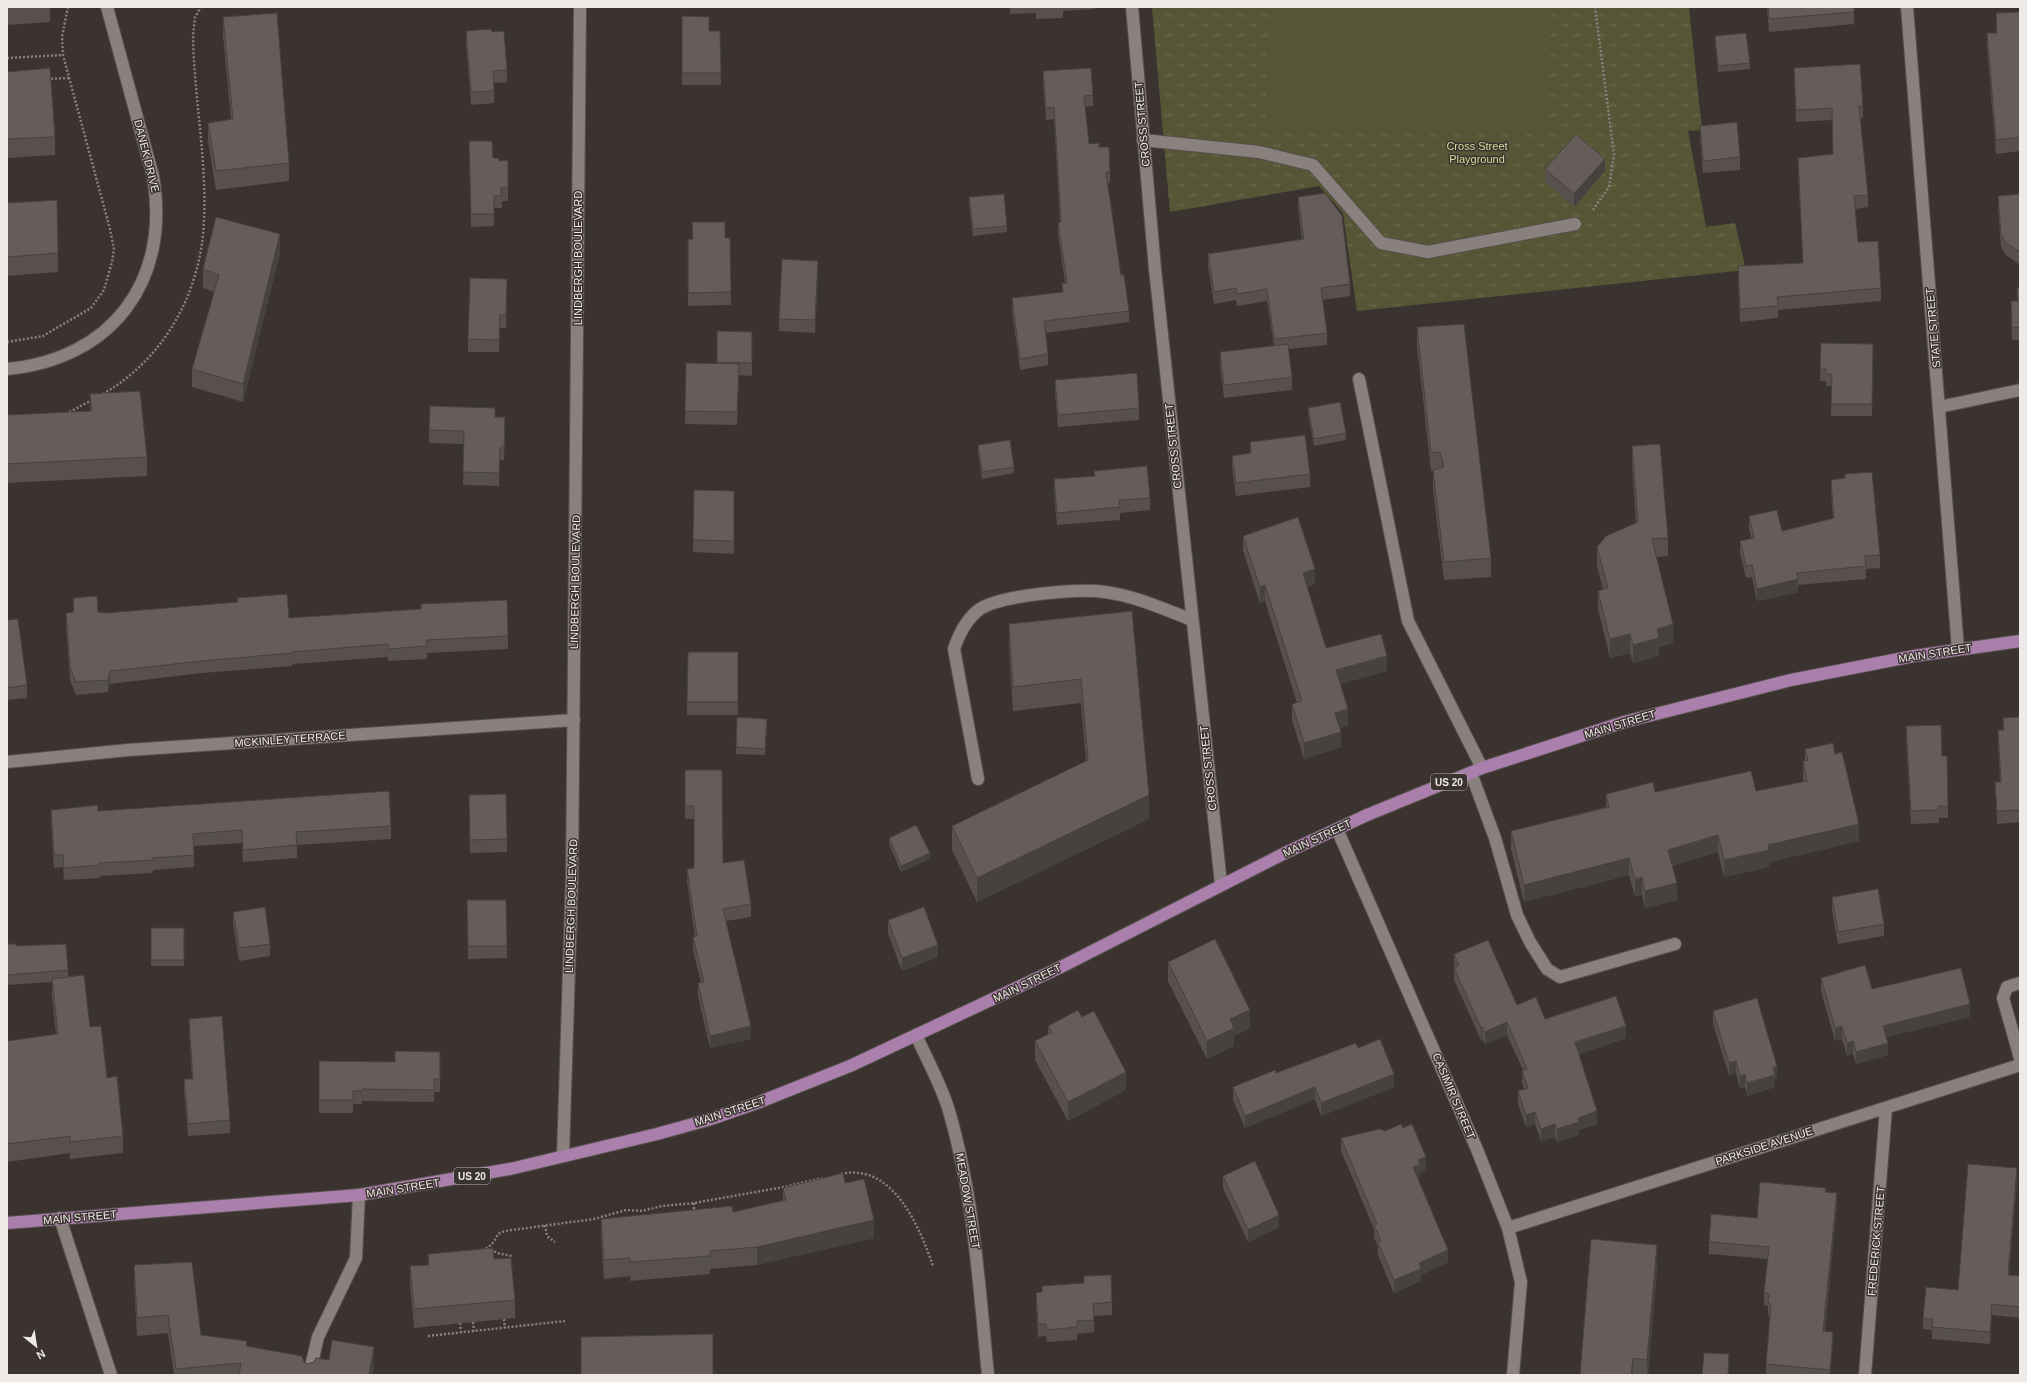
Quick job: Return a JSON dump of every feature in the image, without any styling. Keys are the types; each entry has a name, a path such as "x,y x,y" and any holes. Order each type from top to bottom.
{"main road":[{"name":"MAIN STREET","path":"7,1223 359,1195 472,1176 657,1134 757,1103 850,1066 1063,966 1221,884 1337,829 1414,795 1477,771 1624,722 1798,678 1958,649 2020,641"}],"street":[{"name":"DANEK DRIVE","path":"7,369 32,366 57,359 79,349 100,335 134,298 146,275 153,251 157,226 157,201 153,176 108,7"},
{"name":"LINDBERGH BOULEVARD","path":"563,1156 572,876 580,7"},
{"name":"CROSS STREET","path":"1132,7 1155,269 1221,884"},
{"name":"STATE STREET","path":"1907,7 1958,649"},
{"path":"1144,140 1259,152 1313,165 1380,242 1428,252 1575,224"},
{"path":"1359,379 1408,621 1477,771 1518,915 1530,942 1547,969 1560,977 1675,944"},
{"path":"1939,407 2020,390"},
{"path":"978,779 954,650 961,630 980,610 1006,599 1087,590 1129,597 1192,620"},
{"name":"MCKINLEY TERRACE","path":"7,762 136,749 574,720"},
{"name":"CASIMIR STREET","path":"1337,829 1473,1140 1508,1228 1521,1282 1513,1375"},
{"path":"2020,984 2007,987 2003,998 2020,1058"},
{"name":"MEADOW STREET","path":"916,1035 948,1110 963,1173 977,1250 988,1375"},
{"name":"PARKSIDE AVENUE","path":"1508,1228 2020,1065"},
{"name":"FREDERICK STREET","path":"1865,1375 1886,1108"},
{"path":"308,1375 318,1337 356,1258 359,1195"},
{"path":"60,1218 111,1375"}],"path":[{"path":"7,342 43,336 91,308 104,290 112,262 114,249 110,229 62,55 62,37 68,7"},
{"path":"1575,224 1595,208 1609,187 1614,155 1595,7"},
{"path":"7,58 62,55"},
{"path":"46,79 69,78"},
{"path":"838,1175 844,1173 872,1176 895,1192 908,1211 927,1246 933,1266"},
{"path":"476,1251 488,1248 498,1234 545,1225 594,1219 626,1210 642,1211 662,1206 694,1203 826,1178"},
{"path":"784,1187 787,1193"},
{"path":"694,1203 694,1216"},
{"path":"642,1211 643,1219"},
{"path":"545,1225 547,1236 555,1242"},
{"path":"488,1248 497,1253 512,1256"},
{"path":"481,1250 482,1256"},
{"path":"504,1319 505,1328"},
{"path":"428,1336 564,1321"},
{"path":"473,1322 474,1331"},
{"path":"460,1323 461,1332"}],"green space":[{"name":"Cross Street Playground","path":"1152,7 1689,7 1702,130 1688,131 1706,227 1735,223 1746,270 1357,311 1343,213 1319,186 1170,212"},
{"path":"1269,7 1551,7 1548,134 1265,132"}],"building":[{"path":"1768,7 1854,7 1854,12 1769,19"},
{"path":"2020,12 2020,137 1996,140 1987,33 1997,33 1996,13"},
{"path":"277,13 289,163 216,171 208,123 233,119 223,17"},
{"path":"682,16 709,17 709,31 720,31 721,73 682,73"},
{"path":"491,29 492,32 504,31 507,70 493,71 494,91 471,92 466,31"},
{"path":"1746,33 1750,63 1718,66 1715,36"},
{"path":"1860,64 1863,106 1859,106 1868,195 1854,196 1858,242 1878,241 1881,288 1777,297 1778,306 1740,309 1738,266 1803,263 1798,158 1833,154 1832,108 1796,110 1794,68"},
{"path":"50,68 55,137 7,139 7,72"},
{"path":"1091,68 1093,95 1084,96 1089,144 1099,143 1099,147 1109,147 1110,172 1106,172 1121,275 1124,275 1129,311 1044,321 1048,354 1020,359 1012,298 1063,292 1062,283 1067,283 1058,223 1061,222 1054,107 1046,108 1043,71"},
{"path":"1737,122 1740,157 1703,161 1700,126"},
{"path":"1576,134 1605,159 1574,194 1545,169"},
{"path":"469,141 492,141 493,158 499,158 499,161 508,160 508,188 501,188 502,196 494,196 494,214 471,214"},
{"path":"1325,193 1342,216 1350,284 1321,288 1327,333 1274,339 1267,289 1237,294 1236,288 1214,292 1208,254 1304,239 1298,197"},
{"path":"1004,194 1007,226 973,229 969,197"},
{"path":"2020,194 2020,252 2006,243 2001,234 1998,196"},
{"path":"57,200 58,253 7,257 7,203"},
{"path":"216,217 280,234 243,384 192,369 219,275 203,269"},
{"path":"692,222 725,222 725,238 730,238 731,292 688,293 688,239 693,239"},
{"path":"782,259 818,261 815,320 779,319"},
{"path":"470,278 507,279 506,315 500,315 499,340 468,339"},
{"path":"2020,287 2020,327 2012,328 2011,301 2018,301 2017,288"},
{"path":"1464,324 1491,558 1444,562 1433,470 1444,467 1440,452 1431,453 1417,327"},
{"path":"717,331 752,332 752,363 717,362"},
{"path":"1821,343 1873,344 1872,404 1831,404 1832,374 1826,374 1826,369 1820,369"},
{"path":"1288,344 1292,377 1224,385 1220,352"},
{"path":"686,363 739,364 737,412 685,411"},
{"path":"1137,373 1139,408 1058,415 1055,380"},
{"path":"140,391 147,457 7,464 7,415 92,411 90,394"},
{"path":"1340,402 1346,433 1314,439 1308,408"},
{"path":"430,406 495,408 495,417 505,417 504,448 500,448 499,473 463,472 464,431 429,430"},
{"path":"1305,435 1310,474 1236,483 1232,456 1251,453 1250,442"},
{"path":"1010,440 1014,467 982,472 978,445"},
{"path":"1660,444 1668,538 1652,539 1673,624 1657,629 1659,638 1633,645 1630,634 1610,639 1598,591 1608,588 1597,547 1606,536 1638,522 1632,446"},
{"path":"1147,466 1150,498 1119,500 1120,507 1057,513 1054,479 1095,476 1094,471"},
{"path":"1872,472 1880,555 1865,556 1866,566 1797,573 1798,579 1757,589 1752,565 1746,566 1740,541 1754,538 1749,516 1777,510 1782,531 1834,518 1831,480 1845,478 1845,474"},
{"path":"694,490 734,491 734,541 693,540"},
{"path":"1298,517 1315,569 1303,573 1326,648 1381,634 1387,656 1336,670 1348,709 1335,713 1341,732 1304,743 1292,704 1302,701 1265,585 1260,587 1243,536"},
{"path":"287,594 289,618 421,609 421,604 507,600 508,636 426,640 427,646 388,649 388,644 292,652 110,671 108,680 76,682 70,668 66,613 74,612 73,598 97,596 98,612 106,613 238,602 237,598"},
{"path":"1132,611 1149,795 977,878 952,826 1088,760 1081,679 1013,687 1009,624"},
{"path":"18,619 27,685 7,688 7,620"},
{"path":"688,652 738,652 738,702 687,702"},
{"path":"737,717 767,719 765,749 736,747"},
{"path":"2020,717 2020,810 1997,811 1995,782 2001,782 1998,730 2004,730 2003,718"},
{"path":"1941,725 1942,756 1947,756 1948,806 1939,806 1939,810 1911,811 1906,726"},
{"path":"1833,743 1835,754 1842,752 1859,824 1768,845 1769,850 1724,860 1718,835 1668,850 1677,883 1645,891 1642,877 1635,879 1629,858 1524,885 1511,831 1609,807 1606,794 1653,782 1655,792 1751,771 1756,791 1807,781 1803,761 1808,760 1805,749"},
{"path":"685,770 722,770 723,863 744,860 751,904 723,909 751,1026 710,1036 698,983 704,982 693,937 697,936 687,869 694,868 694,806 685,806"},
{"path":"389,791 391,826 296,832 297,845 243,850 242,830 193,834 194,855 152,858 153,860 99,863 100,865 64,868 63,855 54,855 51,810 98,805 98,811"},
{"path":"506,794 507,839 470,840 469,795"},
{"path":"916,825 930,853 901,866 889,838"},
{"path":"1878,889 1884,924 1838,932 1832,897"},
{"path":"467,900 506,900 507,946 468,946"},
{"path":"265,907 270,944 239,948 233,912"},
{"path":"924,907 938,945 902,958 888,920"},
{"path":"151,928 184,928 184,960 151,960"},
{"path":"1215,939 1250,1010 1230,1019 1234,1028 1207,1041 1168,962"},
{"path":"1488,940 1517,1005 1536,997 1545,1019 1616,996 1626,1026 1575,1042 1597,1111 1578,1118 1579,1122 1557,1129 1555,1124 1541,1129 1535,1112 1526,1115 1518,1091 1528,1088 1522,1071 1527,1069 1507,1022 1485,1032 1482,1027 1481,1028 1454,968 1459,965 1454,954"},
{"path":"7,944 16,944 16,946 66,944 68,970 7,975"},
{"path":"1865,965 1872,989 1961,968 1970,1004 1883,1026 1888,1043 1856,1052 1853,1041 1847,1043 1842,1026 1835,1028 1821,978"},
{"path":"84,975 90,1027 101,1026 107,1078 117,1076 123,1136 70,1142 70,1136 7,1144 7,1041 58,1034 52,979"},
{"path":"1757,998 1777,1066 1773,1067 1775,1075 1747,1083 1745,1074 1740,1076 1736,1061 1729,1063 1713,1011"},
{"path":"1078,1010 1082,1017 1094,1011 1126,1072 1068,1102 1035,1041 1052,1032 1048,1026"},
{"path":"222,1016 230,1120 188,1124 184,1079 193,1079 189,1019"},
{"path":"1380,1039 1394,1074 1321,1103 1315,1087 1245,1116 1233,1087 1275,1070 1276,1073 1356,1043 1358,1048"},
{"path":"395,1051 440,1052 440,1079 434,1079 434,1090 362,1089 362,1091 353,1091 353,1100 319,1100 319,1061 395,1062"},
{"path":"1401,1124 1403,1128 1412,1124 1426,1157 1418,1160 1420,1165 1413,1167 1448,1250 1419,1263 1421,1269 1394,1280 1378,1242 1381,1241 1374,1225 1377,1224 1341,1138 1380,1129 1385,1131"},
{"path":"1255,1161 1279,1215 1248,1230 1223,1176"},
{"path":"1968,1164 2017,1168 2008,1275 2020,1276 2020,1307 1992,1304 1990,1332 1932,1327 1933,1319 1923,1318 1926,1287 1958,1290"},
{"path":"843,1173 845,1183 864,1179 874,1220 757,1247 710,1251 710,1256 630,1262 630,1258 604,1260 601,1219 732,1206 733,1212 786,1200 783,1188"},
{"path":"1760,1182 1826,1188 1825,1192 1837,1193 1823,1331 1833,1332 1830,1370 1766,1364 1771,1304 1768,1303 1769,1294 1764,1293 1769,1247 1709,1242 1711,1214 1757,1218"},
{"path":"1591,1239 1657,1245 1647,1360 1633,1358 1631,1375 1580,1375"},
{"path":"493,1248 494,1259 511,1258 515,1300 414,1309 410,1266 429,1265 428,1254"},
{"path":"192,1262 201,1335 247,1341 246,1346 302,1356 304,1362 308,1364 314,1362 316,1358 329,1360 332,1340 374,1347 369,1375 239,1375 241,1363 176,1369 168,1315 137,1318 134,1265"},
{"path":"1111,1275 1112,1302 1093,1304 1094,1320 1077,1321 1077,1327 1047,1330 1046,1324 1038,1324 1036,1293 1042,1292 1042,1286 1084,1283 1084,1276"},
{"path":"713,1334 713,1375 581,1375 581,1337"},
{"path":"1704,1353 1729,1354 1728,1375 1702,1375"}]}
